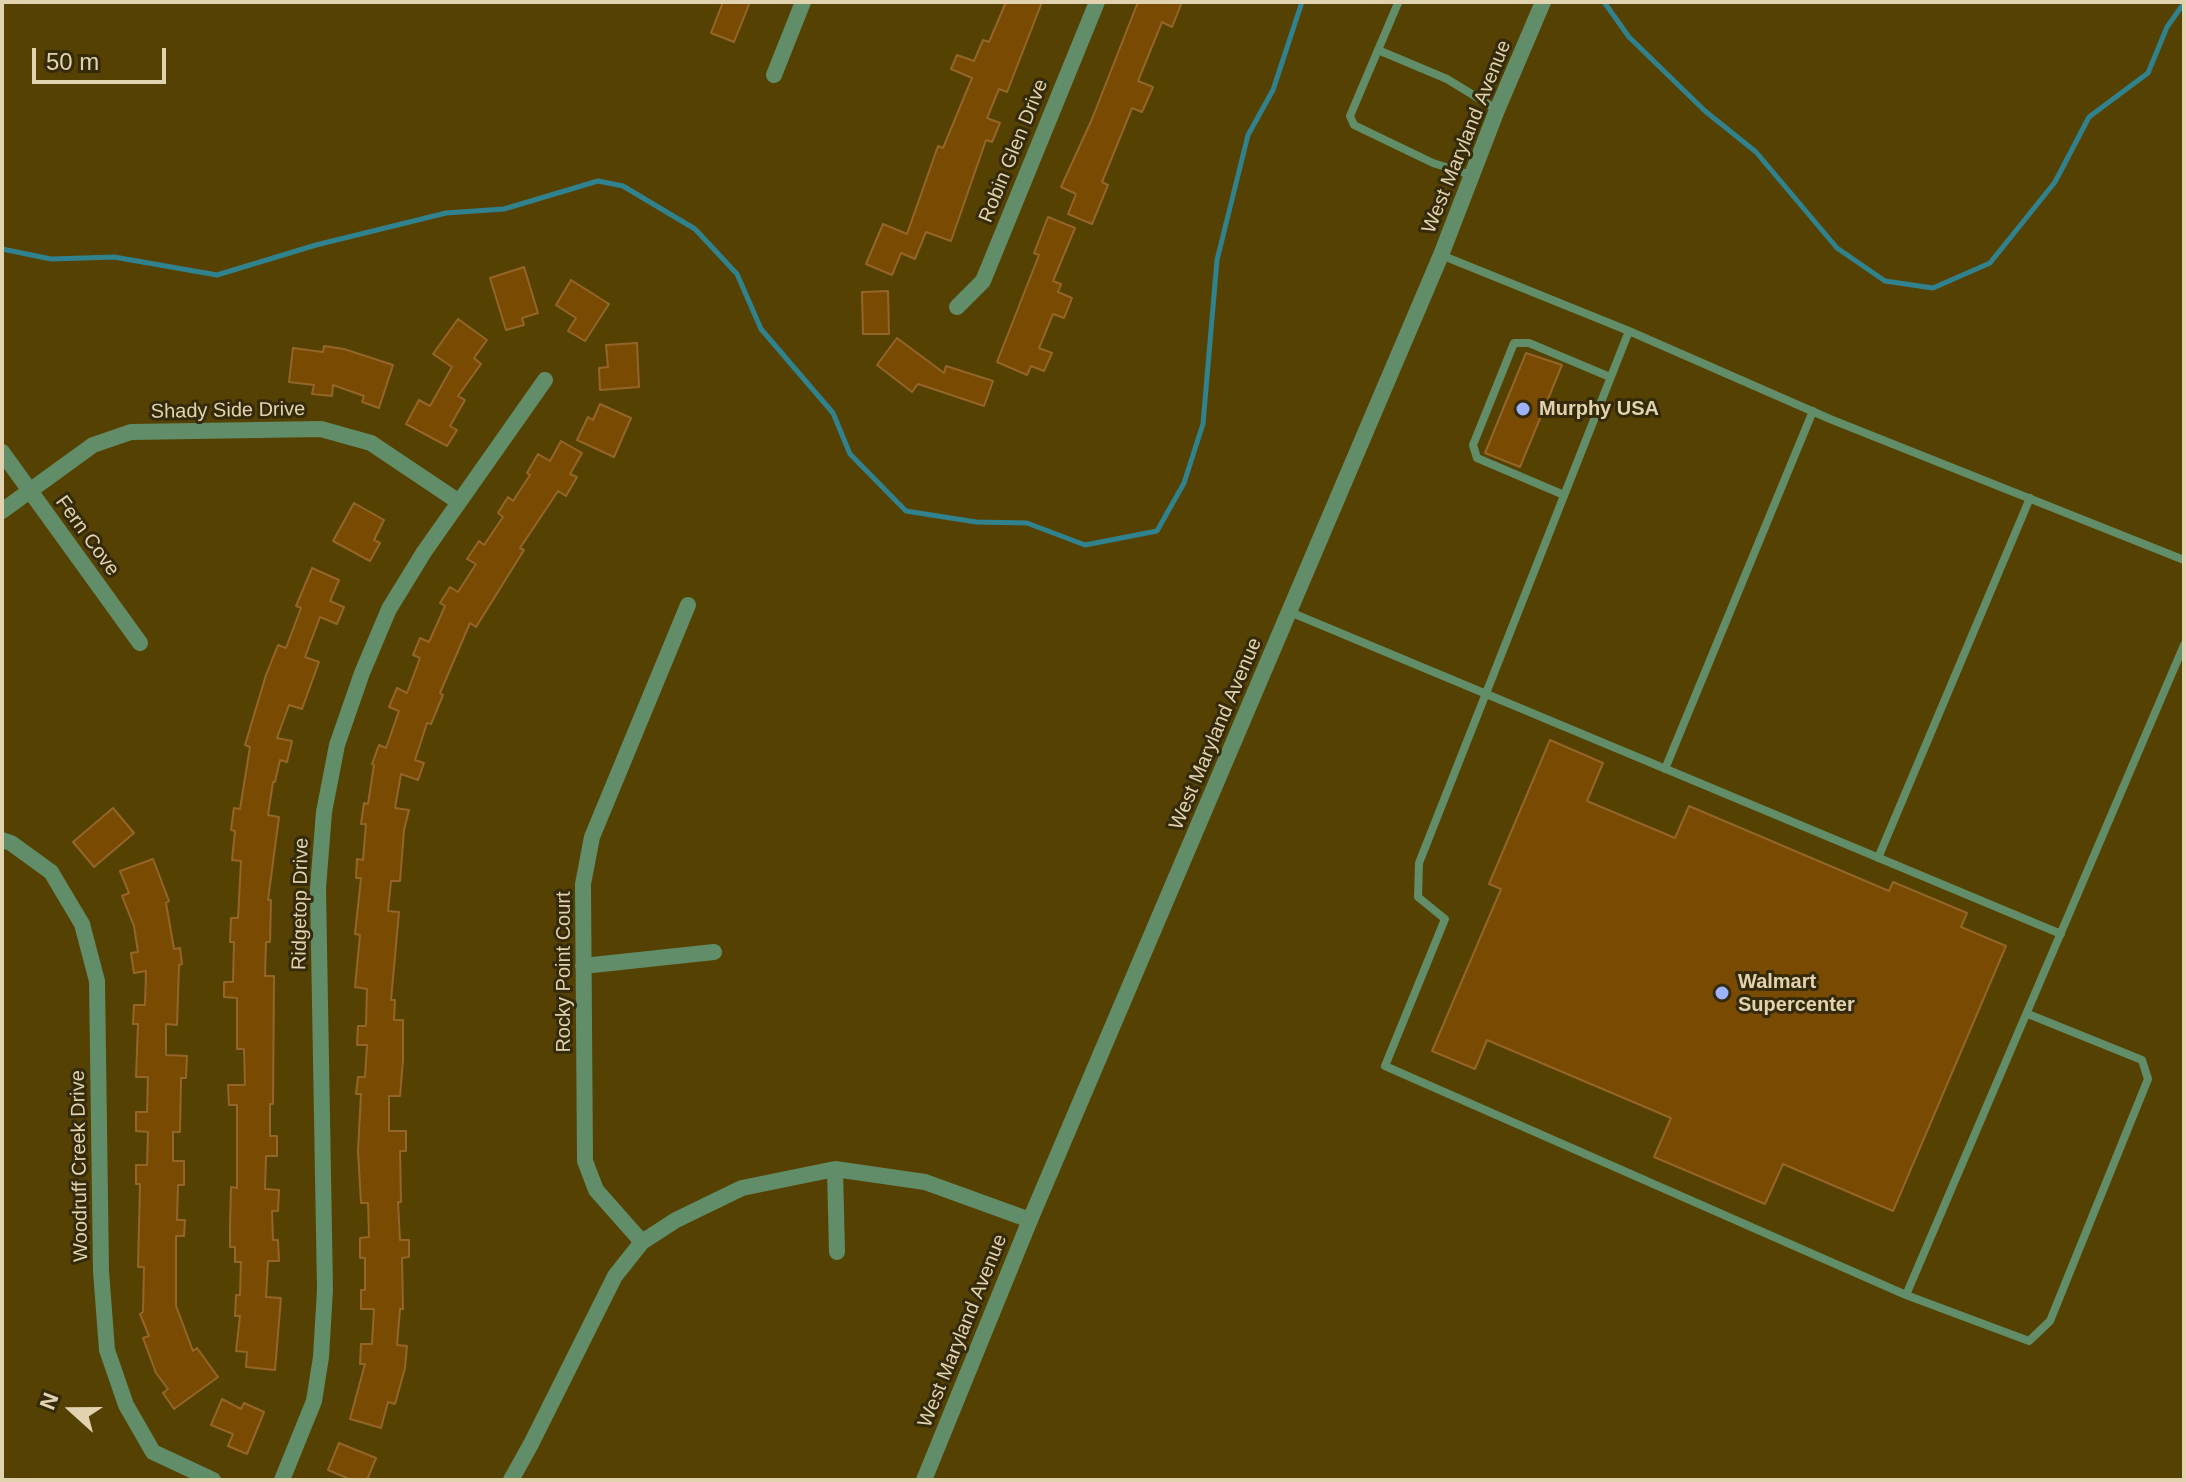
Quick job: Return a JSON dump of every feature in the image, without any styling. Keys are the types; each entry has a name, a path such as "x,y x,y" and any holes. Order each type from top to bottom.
{"street":[{"path":"774,75 803,2"},
{"name":"Robin Glen Drive","path":"957,307 983,281 1097,2"},
{"name":"West Maryland Avenue","path":"924,1480 1030,1220 1441,255 1543,2"},
{"name":"Ridgetop Drive","path":"282,1480 314,1401 325,1290 318,888 324,812 337,745 389,609 424,552 545,380"},
{"name":"Shady Side Drive","path":"2,511 93,445 131,432 321,429 371,443 459,502"},
{"name":"Fern Cove","path":"2,452 140,643"},
{"name":"Rocky Point Court","path":"642,1242 596,1190 585,1161 583,884 592,837 688,605"},
{"name":"Woodruff Creek Drive","path":"2,840 11,843 51,872 82,924 97,981 101,1271 107,1350 126,1405 153,1452 213,1480"},
{"path":"583,966 714,952"},
{"path":"511,1480 615,1276 642,1242 676,1220 742,1188 835,1169 925,1182 1030,1220"},
{"path":"835,1169 837,1252"}],"lane":[{"path":"1398,3 1350,116 1354,125 1433,163 1471,175"},
{"path":"1378,50 1447,79 1497,110"},
{"path":"1441,255 1629,331 1813,411 2184,560"},
{"path":"1629,331 1419,863 1418,897 1445,919 1385,1066 1906,1295 2029,1341 2050,1321 2148,1079 2142,1060 2028,1014"},
{"path":"1564,495 1477,458 1473,445 1514,343 1529,343 1610,377"},
{"path":"1665,769 1813,411"},
{"path":"1878,858 2030,498"},
{"path":"1290,612 2061,934"},
{"path":"1906,1295 2184,645"}],"building":[{"path":"723,2 750,2 734,42 711,33"},
{"path":"1006,2 1042,2 1007,92 999,89 987,118 1000,123 992,142 986,140 951,241 926,232 915,259 901,253 892,275 866,264 883,224 907,234 938,146 943,148 972,78 951,69 957,55 974,61 983,40 989,42"},
{"path":"1138,2 1182,2 1172,27 1162,22 1138,81 1153,87 1142,112 1132,108 1102,182 1108,185 1092,224 1068,214 1076,194 1061,187 1092,119"},
{"path":"1048,217 1075,228 1053,281 1061,284 1058,292 1072,298 1064,318 1053,314 1039,348 1052,353 1044,371 1031,366 1027,375 997,362 1039,255 1034,253"},
{"path":"524,267 538,313 522,318 524,325 506,330 490,278"},
{"path":"571,280 609,304 585,341 568,331 576,318 556,305"},
{"path":"888,291 889,334 863,334 862,292"},
{"path":"458,319 487,340 474,358 481,364 458,396 465,400 450,426 457,430 447,446 406,424 419,400 430,406 452,367 433,354"},
{"path":"897,338 944,373 946,366 993,381 984,406 918,384 912,392 877,365"},
{"path":"637,343 639,387 600,390 599,368 608,367 606,345"},
{"path":"324,346 344,349 393,365 379,408 362,402 364,396 333,385 332,396 312,394 314,385 289,382 293,348 323,352"},
{"name":"Murphy USA","path":"1526,353 1562,365 1520,467 1485,453"},
{"path":"600,404 631,418 614,457 577,440 588,417 593,420"},
{"path":"561,441 582,453 570,474 577,477 566,496 558,491 520,548 524,550 476,627 470,623 440,693 443,695 431,724 427,723 415,760 424,763 418,780 401,774 395,808 409,810 404,830 400,881 391,881 388,911 399,912 391,1000 395,1000 394,1020 403,1020 403,1060 400,1096 389,1096 389,1131 406,1131 406,1151 400,1151 401,1202 398,1202 400,1240 409,1240 409,1257 402,1258 403,1309 400,1309 397,1345 407,1346 405,1368 395,1404 388,1402 381,1428 350,1419 365,1364 360,1364 361,1344 372,1344 374,1309 361,1309 361,1290 365,1290 365,1258 360,1258 360,1238 369,1237 368,1203 361,1203 358,1151 361,1094 356,1094 358,1077 365,1077 367,1045 357,1045 358,1026 366,1026 367,989 355,987 360,935 355,934 361,878 356,878 357,859 363,860 366,824 361,824 364,803 368,804 372,764 379,745 386,748 399,711 389,707 397,688 407,693 420,658 413,655 420,638 429,642 445,606 440,603 450,587 458,592 476,564 467,559 479,541 484,545 503,517 498,513 508,497 513,501 530,475 527,473 538,454 550,461"},
{"path":"354,503 384,520 374,540 380,543 370,561 333,541"},
{"path":"312,568 339,580 330,601 344,607 337,624 320,617 305,657 319,662 302,709 289,705 277,738 292,741 287,762 280,760 268,815 279,817 268,900 271,900 270,942 266,942 265,976 274,976 270,1136 277,1136 277,1156 266,1156 265,1189 279,1190 278,1211 272,1211 273,1240 278,1240 279,1261 268,1261 266,1297 281,1298 275,1370 246,1367 247,1352 236,1351 240,1316 235,1316 236,1295 240,1295 241,1262 235,1262 235,1247 230,1247 230,1225 231,1187 237,1188 237,1105 229,1105 228,1085 245,1085 244,1049 237,1049 237,998 224,997 224,982 233,982 231,918 238,918 241,861 232,860 235,831 231,830 234,808 240,809 250,747 245,745 266,675 278,645 286,648 301,608 296,606"},
{"name":"Walmart Supercenter","path":"1550,740 1603,763 1587,801 1675,838 1689,806 1889,891 1893,882 1967,913 1961,927 2006,946 1893,1211 1783,1164 1765,1204 1654,1157 1671,1118 1487,1040 1475,1069 1432,1051 1501,889 1489,884"},
{"path":"113,808 134,833 94,867 73,842"},
{"path":"153,859 169,901 166,903 174,949 180,948 182,964 179,965 177,1025 166,1024 166,1055 187,1056 186,1078 181,1078 180,1132 173,1132 173,1161 184,1161 184,1185 178,1185 177,1220 185,1220 184,1236 176,1236 176,1306 193,1351 197,1348 218,1377 174,1409 163,1393 168,1389 156,1373 143,1338 149,1336 140,1314 143,1312 144,1267 138,1267 140,1184 136,1184 136,1165 147,1165 148,1132 136,1131 136,1112 147,1112 148,1077 136,1077 138,1024 133,1024 134,1005 145,1005 146,971 134,973 131,953 138,952 134,926 122,896 129,893 120,871"},
{"path":"222,1399 241,1409 244,1403 264,1412 247,1454 228,1446 233,1434 211,1425"},
{"path":"339,1443 376,1458 367,1480 352,1480 328,1470"}],"waterway":[{"path":"2,249 51,259 114,257 217,275 316,245 446,213 504,209 598,181 623,186 695,229 737,274 761,329 833,413 850,454 906,511 976,522 1027,523 1085,545 1157,531 1184,483 1203,424 1217,260 1248,135 1273,90 1302,2"},
{"path":"1604,2 1629,37 1705,111 1756,152 1837,248 1885,281 1933,288 1990,263 2055,182 2089,117 2148,73 2167,27 2184,3"}],"place":[{"name":"Murphy USA","path":"1523,409"},
{"name":"Walmart Supercenter","path":"1722,993"}]}
